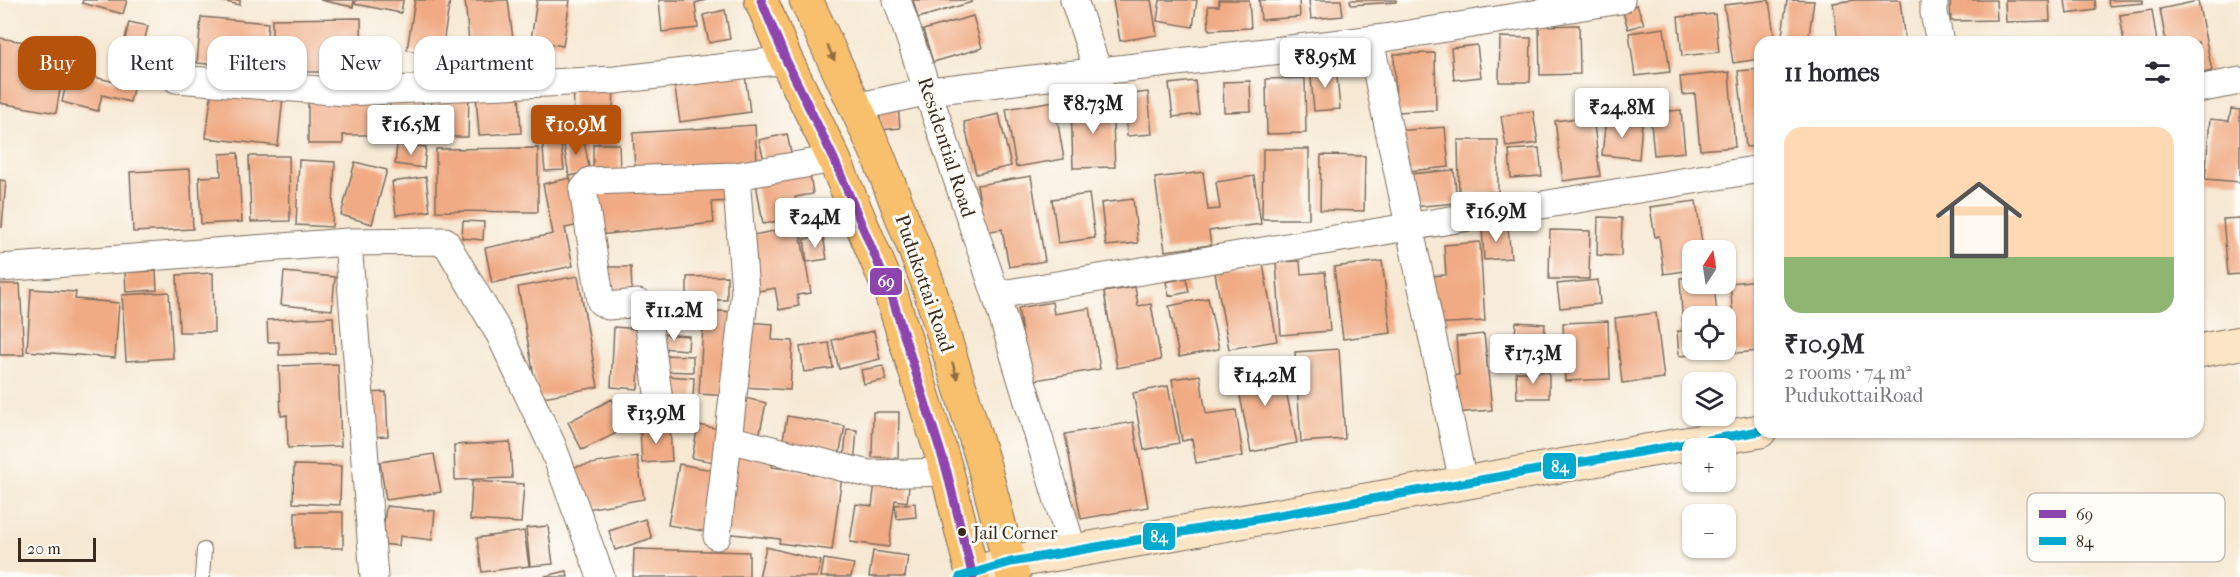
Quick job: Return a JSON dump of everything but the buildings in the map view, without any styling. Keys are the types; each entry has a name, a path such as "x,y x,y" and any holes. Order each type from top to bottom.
{"highway":[{"path":"761,0 786,60 834,159 891,294 947,472 968,576"},
{"name":"Pudukottai Road","path":"806,0 877,153 927,281 983,462 1012,570"}],"main road":[{"path":"2204,350 2240,343"},
{"path":"968,576 1012,570 1073,551 1754,432"}],"street":[{"name":"Residential Road","path":"897,0 996,295 1073,551"},
{"path":"1074,0 1098,71"},
{"path":"856,107 929,91 1370,40 1578,3 1621,0"},
{"path":"1934,0 1939,36"},
{"path":"1370,40 1463,482"},
{"path":"195,80 346,92 615,80 786,60"},
{"path":"2204,88 2240,81"},
{"path":"661,416 647,313 638,303 609,306 601,302 584,190 590,181 736,177 834,159"},
{"path":"996,295 1754,170"},
{"path":"717,536 745,291 736,177"},
{"path":"348,242 374,577"},
{"path":"0,268 348,242 445,242 500,335 547,435 601,577"},
{"path":"728,439 869,474 947,472"}],"lane":[{"path":"202,577 204,550"}],"transit line":[{"name":"69","path":"761,0 786,60 834,159 891,294 947,472 973,577"},
{"name":"84","path":"960,577 1011,562 1754,432"}],"place":[{"name":"Jail Corner","path":"962,532"}]}
